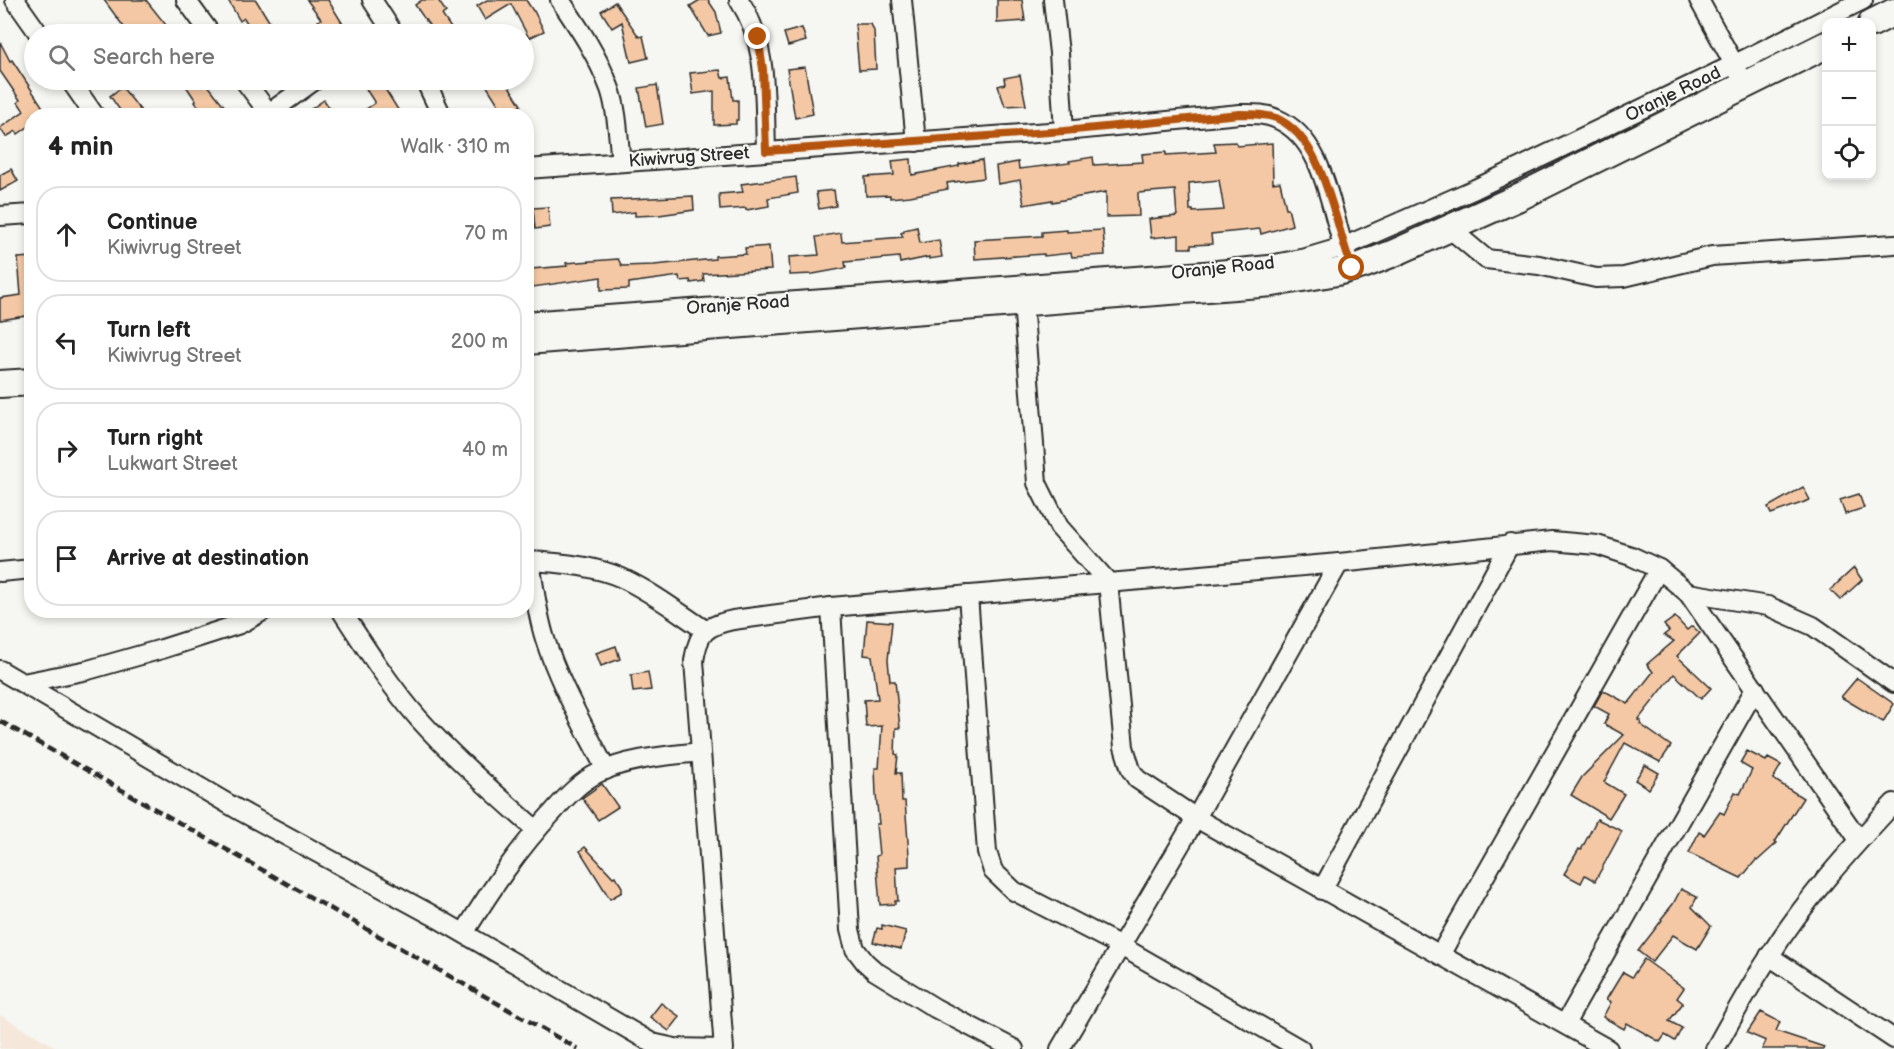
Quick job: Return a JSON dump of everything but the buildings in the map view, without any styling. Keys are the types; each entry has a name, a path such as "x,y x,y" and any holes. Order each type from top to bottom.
{"street":[{"path":"15,0 32,24"},
{"path":"186,0 204,24"},
{"path":"372,0 383,24"},
{"path":"560,0 586,37 610,90 617,121 621,162"},
{"path":"740,0 758,37 763,69 766,151"},
{"path":"902,0 916,142"},
{"path":"1053,0 1064,131"},
{"path":"1699,0 1740,74"},
{"name":"Oranje Road","path":"534,320 1217,270 1306,258 1347,257 1475,189 1740,74 1863,0"},
{"path":"1876,21 1894,12"},
{"path":"534,341 1304,279 1347,257 1394,253 1517,198 1740,74 1822,47"},
{"path":"77,90 89,108"},
{"path":"251,90 263,108"},
{"path":"277,108 302,90"},
{"path":"430,90 438,108"},
{"name":"Kiwivrug Street","path":"534,168 1064,131 1240,114 1266,115 1278,119 1307,143 1320,167 1347,257"},
{"path":"0,216 24,214"},
{"path":"1449,228 1486,259 1539,265 1596,278 1624,277 1712,256 1894,244"},
{"path":"1023,303 1037,483 1059,527 1108,582 1124,747 1131,770 1137,779 1196,818 1608,1049"},
{"path":"0,384 24,382"},
{"path":"0,670 237,809 464,933 652,1042 675,1048 724,1049 694,661 698,640 705,630 719,623 733,620 831,608 1339,563 1510,544 1552,542 1597,545 1631,556 1659,569 1688,593 1859,840"},
{"path":"1322,890 1510,544"},
{"path":"534,562 593,568 621,578 652,594 705,630"},
{"path":"1060,1049 1119,945 1196,818 1339,563"},
{"path":"1440,955 1659,569"},
{"path":"0,572 24,570"},
{"path":"534,591 545,639 606,770"},
{"path":"1688,593 1768,606 1813,626 1894,683"},
{"path":"968,595 987,852 989,863 1000,879 1014,891 1119,945 1300,1049"},
{"path":"831,608 850,930 855,949 865,962 893,982 935,1008 1014,1049"},
{"path":"23,683 88,670 162,649 240,624 251,618"},
{"path":"346,618 418,717 457,758 536,830"},
{"path":"1565,1024 1755,689"},
{"path":"464,933 493,885 536,830 571,792 606,770 640,760 700,752"},
{"path":"1714,1049 1769,956 1859,840 1894,803"},
{"path":"1769,956 1894,1039"}],"shaded area":[{"path":"0,1015 59,1049 0,1049"}],"railway":[{"path":"0,721 578,1049"}],"route":[{"path":"758,37 763,69 766,151 1064,131 1240,114 1266,115 1278,119 1307,143 1320,167 1343,247 1352,268"}]}
